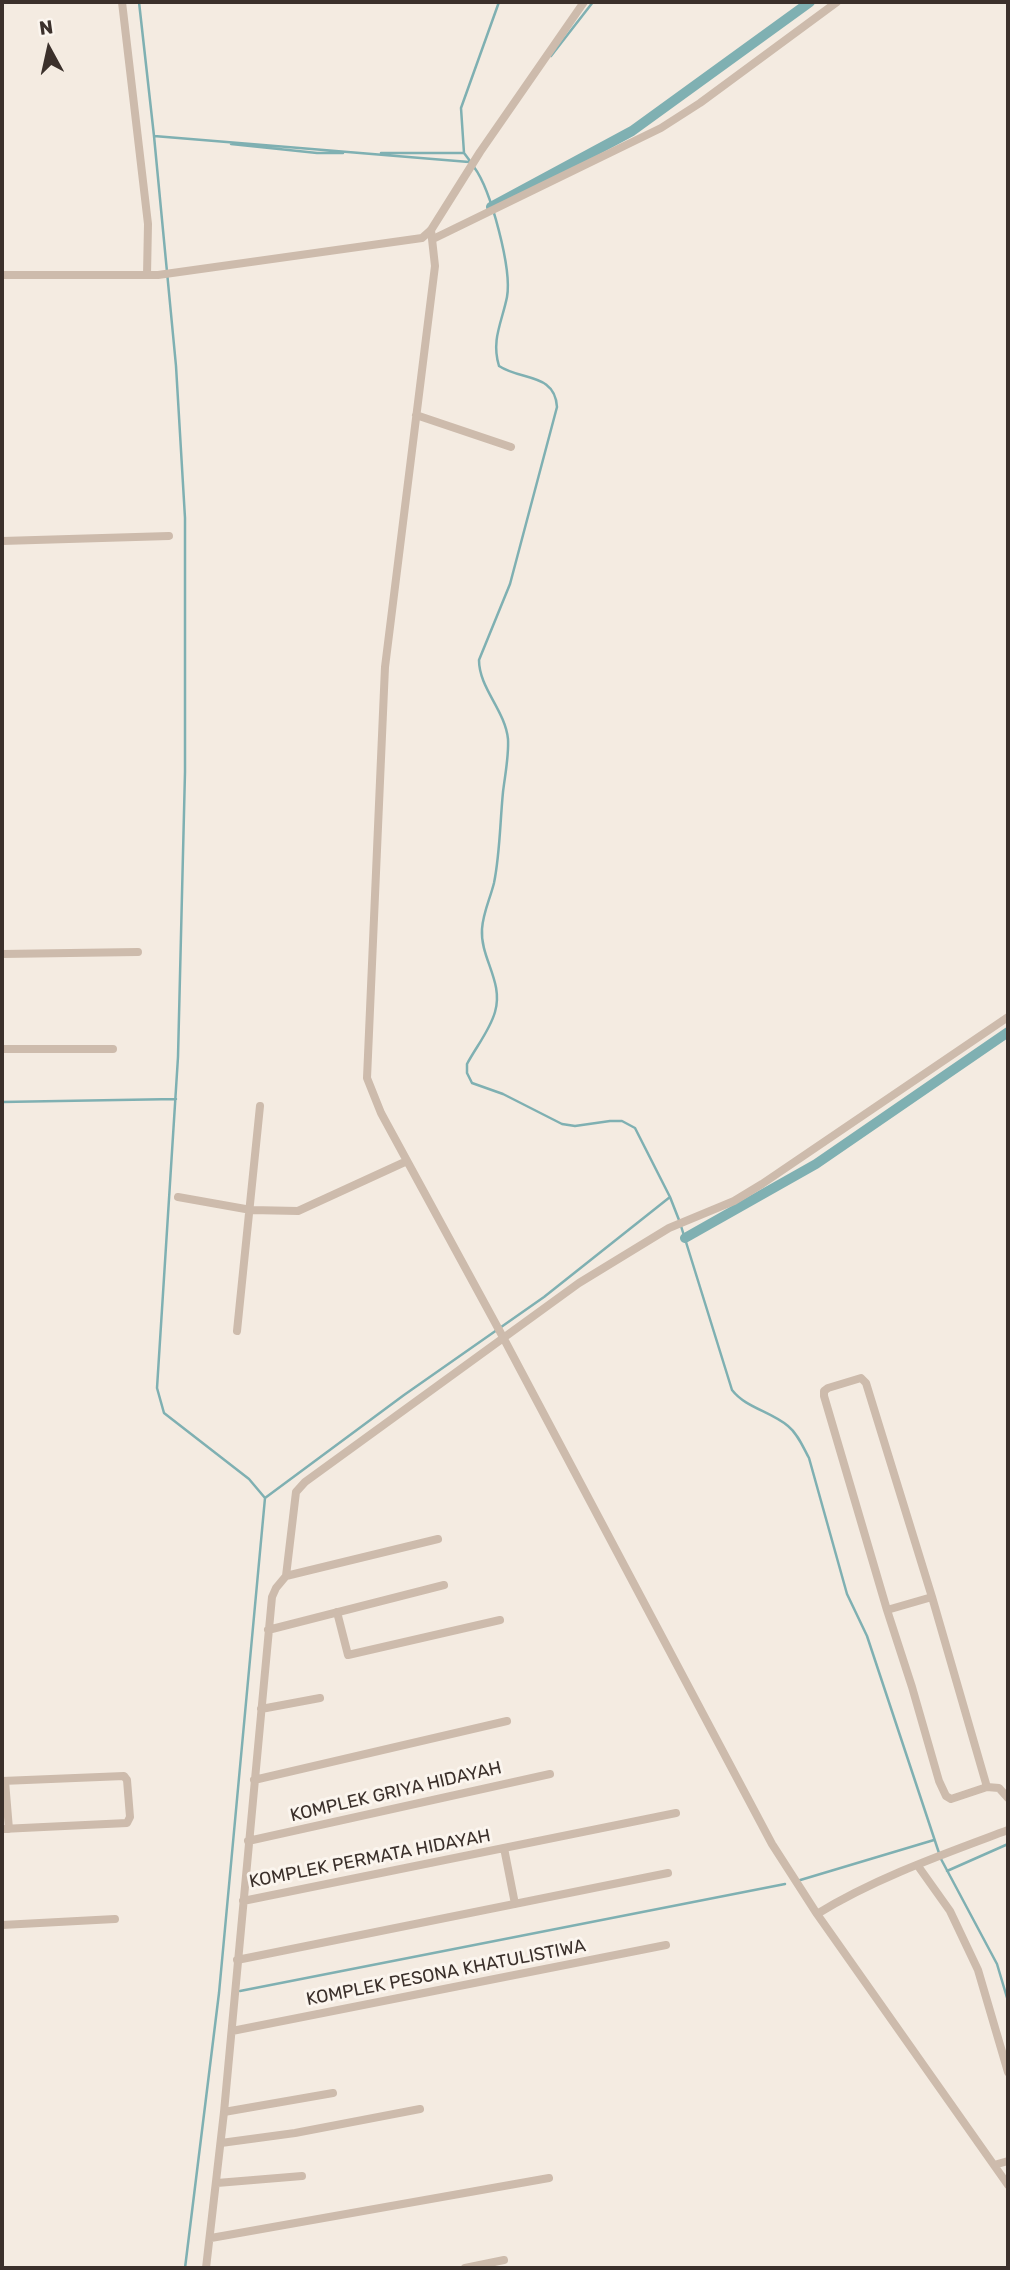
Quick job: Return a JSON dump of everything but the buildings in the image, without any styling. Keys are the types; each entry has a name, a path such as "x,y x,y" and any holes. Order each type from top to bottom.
{"street":[{"path":"122,2 148,224 147,275"},
{"path":"584,2 480,152 432,234 435,266 385,667 366,1073 371,1091 407,1161 503,1336 772,1844 817,1914 1008,2185"},
{"path":"2,275 158,275 416,240 484,215 662,128 837,2"},
{"path":"416,415 511,447"},
{"path":"2,541 169,536"},
{"path":"2,954 138,952"},
{"path":"286,1576 294,1496 298,1489 570,1289 669,1228 734,1200 779,1174 1008,1017"},
{"path":"2,1049 113,1049"},
{"path":"237,1331 260,1105"},
{"path":"177,1197 251,1210 298,1211 407,1161"},
{"path":"987,1787 932,1597 864,1379 828,1388 824,1391 824,1396 943,1792 951,1799 987,1787 999,1788 1008,1798"},
{"path":"206,2268 221,2143 272,1597 276,1587 286,1576 438,1539"},
{"path":"268,1630 444,1585"},
{"path":"887,1610 932,1597"},
{"path":"337,1612 348,1655 500,1620"},
{"path":"261,1709 320,1698"},
{"path":"254,1780 507,1721"},
{"name":"KOMPLEK GRIYA HIDAYAH","path":"248,1841 550,1774"},
{"path":"124,1776 127,1780 130,1818 127,1823 5,1829 3,1781 124,1776"},
{"name":"KOMPLEK PERMATA HIDAYAH","path":"243,1901 676,1813"},
{"path":"817,1914 841,1899 953,1850 1008,1830"},
{"path":"504,1848 515,1904"},
{"path":"918,1866 950,1911 978,1970 1008,2072"},
{"path":"237,1960 668,1873"},
{"path":"2,1925 115,1919"},
{"name":"KOMPLEK PESONA KHATULISTIWA","path":"232,2031 666,1945"},
{"path":"224,2112 333,2093"},
{"path":"221,2143 295,2133 419,2109"},
{"path":"994,2165 1008,2161"},
{"path":"216,2183 302,2175"},
{"path":"211,2238 549,2178"},
{"path":"466,2268 504,2260"}],"waterway":[{"path":"139,2 176,366 185,518 185,772 178,1057 157,1388 164,1413 249,1479 265,1498"},
{"path":"470,161 464,153 461,108 499,2"},
{"path":"551,56 593,2"},
{"path":"491,207 632,131 810,2"},
{"path":"154,136 469,162"},
{"path":"231,144 343,153"},
{"path":"381,153 464,153"},
{"path":"474,167 493,211 506,268 507,297 496,348 499,366 544,383 555,396 557,407 510,584 479,660 483,680 506,728 508,745 496,872 482,929 484,950 494,980 497,1001 490,1025 467,1064 467,1073 472,1083 503,1094 562,1124 575,1126 622,1121 635,1128 679,1220"},
{"path":"685,1238 816,1164 1008,1032"},
{"path":"2,1102 176,1099"},
{"path":"185,2268 219,1993 265,1498 404,1395 544,1297 670,1197"},
{"path":"681,1226 732,1390 744,1401 788,1426 809,1458 847,1594 867,1636 939,1853"},
{"path":"797,1881 934,1840"},
{"path":"947,1871 1008,1844"},
{"path":"941,1859 997,1964 1008,2001"},
{"path":"240,1991 785,1884"}]}
